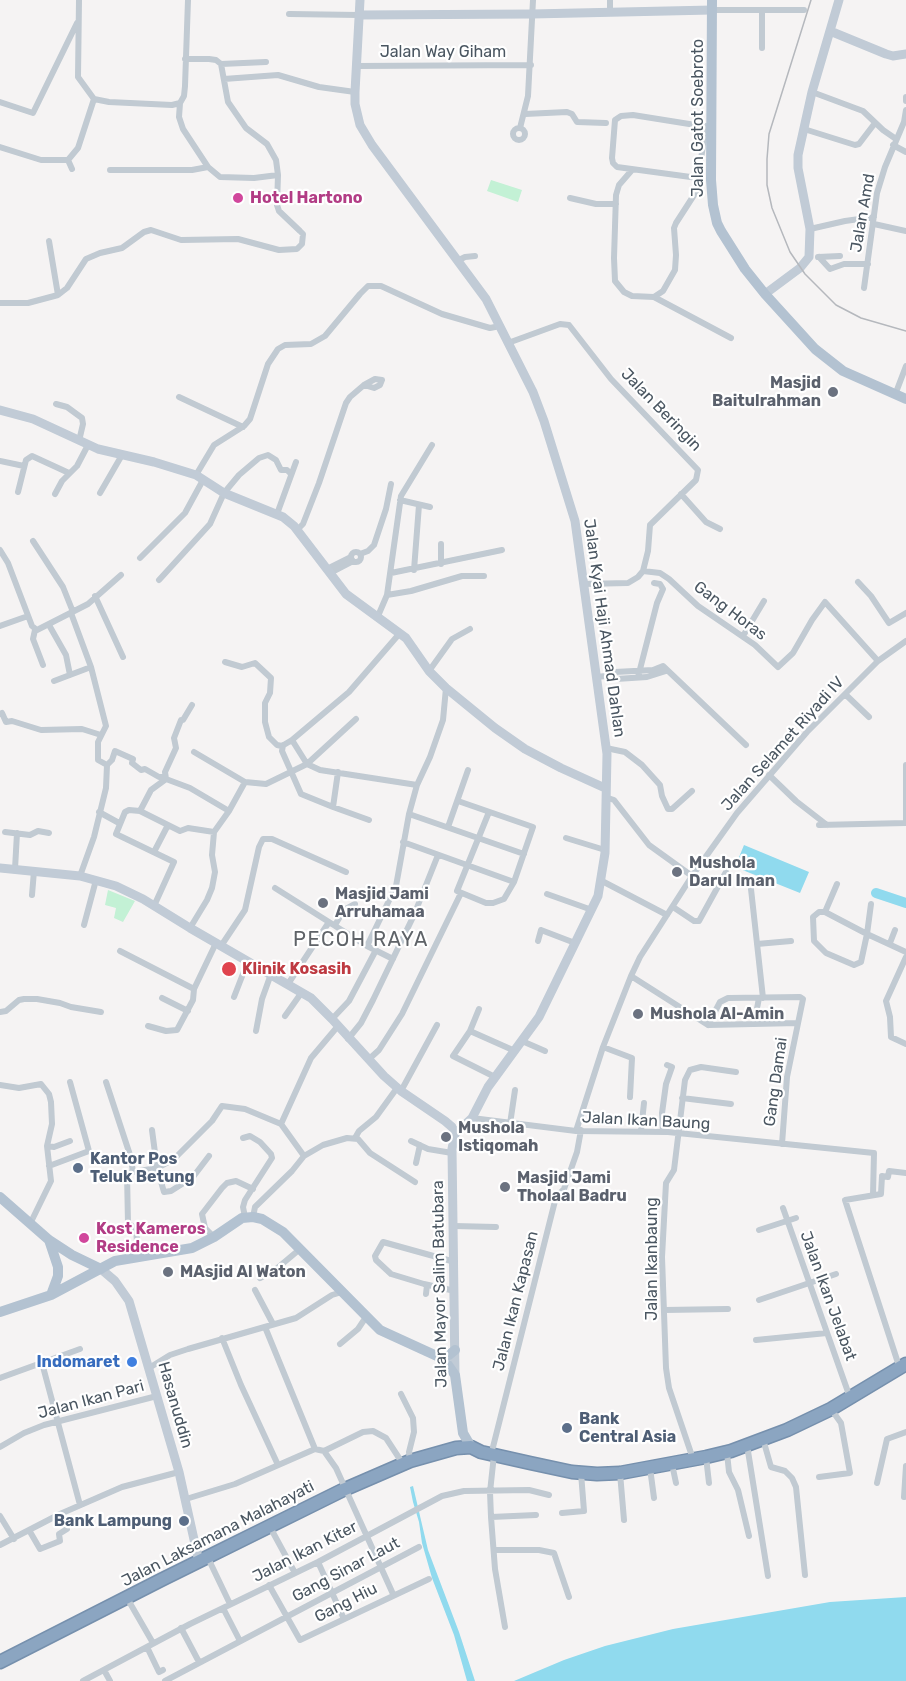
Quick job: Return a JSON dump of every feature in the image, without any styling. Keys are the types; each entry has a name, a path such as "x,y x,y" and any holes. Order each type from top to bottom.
{"highway":[{"path":"494,1451 572,1466 597,1468 726,1453 831,1409 903,1362"},
{"path":"494,1451 581,1473 620,1473 650,1468 693,1458 785,1425 848,1392 861,1388"},
{"name":"Jalan Laksamana Malahayati","path":"0,1662 346,1489 407,1462 456,1448 483,1445 494,1451"}],"main road":[{"name":"Jalan Gatot Soebroto","path":"712,5 708,127 711,180 717,223 728,244 765,294 815,349 851,375 906,399"},
{"path":"0,1197 49,1240 100,1269"},
{"path":"0,1312 51,1295 115,1261 192,1248 249,1217 273,1224 383,1332 439,1357 455,1375"},
{"path":"49,1240 58,1267 58,1276 51,1295"},
{"path":"439,1357 449,1355 455,1350"},
{"name":"Jalan Mayor Salim Batubara","path":"455,1375 463,1433 473,1447"},
{"path":"456,1448 463,1433"}],"street":[{"path":"79,0 78,77 94,99 172,105 180,103"},
{"path":"188,0 184,96 180,103 180,123 208,167 220,177 254,178 278,175"},
{"name":"Jalan Kyai Haji Ahmad Dahlan","path":"360,0 355,92 357,114 365,135 486,299 539,408 578,535 606,748 605,850 599,893 539,1017 495,1077 472,1118 454,1134"},
{"path":"520,128 525,114 531,66 533,0"},
{"path":"610,0 610,12"},
{"path":"839,0 812,92 798,155 798,168 814,257 830,269 844,264 868,264"},
{"path":"289,14 532,14 610,12 712,5 762,10 804,10"},
{"path":"762,10 762,48"},
{"path":"0,102 33,113 79,20"},
{"path":"830,31 886,54 906,55"},
{"path":"0,303 28,303 58,294 67,288 86,259 100,252 122,248 144,232 151,230 181,240 238,239 279,250 297,249 302,244 303,234 279,211 277,205 278,175 272,151 267,144 246,128 228,102 221,64 216,60 185,59"},
{"path":"221,64 267,62"},
{"name":"Jalan Way Giham","path":"356,66 531,66"},
{"path":"224,79 278,75 319,87 355,92"},
{"path":"812,92 863,111 872,117 875,123 906,152"},
{"path":"0,147 41,160 68,160 80,144 94,99"},
{"name":"Jalan Amd","path":"864,288 877,193 895,142 905,122 906,110"},
{"path":"525,114 567,112 572,114 577,122 606,123"},
{"path":"654,297 663,291 675,270 674,228 696,192 708,127 633,116 618,117 615,122 613,164 632,170 698,178"},
{"path":"804,129 855,145 859,144 875,123"},
{"path":"68,160 72,169"},
{"path":"110,170 182,170 208,167"},
{"path":"632,170 619,185 616,204 615,281 624,292 632,296 654,297 731,338"},
{"path":"570,198 585,203 616,204"},
{"path":"810,229 845,221 874,220 906,231"},
{"path":"49,241 58,294"},
{"path":"457,261 475,256"},
{"path":"765,294 814,257 840,256"},
{"path":"140,558 187,511 214,445 243,427 252,416 268,364 278,349 285,345 311,344 324,336 360,294 372,285 386,288 442,314 490,328 500,326"},
{"name":"Jalan Beringin","path":"508,343 560,324 569,325 611,379 696,466 699,473 696,480 650,525 648,551 643,571"},
{"path":"895,395 906,366"},
{"path":"297,530 303,524 319,483 346,403 364,385"},
{"path":"179,397 243,427"},
{"path":"55,494 69,473 77,466 84,443 82,418 67,407 56,404"},
{"path":"0,410 33,419 84,443 200,477 224,493 289,521 346,594 400,633 410,643 429,671 446,688 525,749 605,792 649,844 692,876"},
{"path":"378,616 387,595 400,500 432,445"},
{"path":"100,493 122,455"},
{"path":"159,580 210,524 224,493 262,456 268,455 276,460 281,470 287,470 291,474"},
{"path":"18,492 26,460 32,456 69,473"},
{"path":"0,461 24,466"},
{"path":"277,514 296,462"},
{"path":"328,571 352,559 355,552 360,554 368,551 374,545 386,509 391,484"},
{"path":"681,494 706,522 720,529"},
{"path":"400,500 430,507"},
{"path":"414,570 419,505"},
{"path":"33,541 63,587 91,667 106,719 106,727 98,742 98,760 107,765"},
{"path":"441,544 441,564"},
{"path":"0,550 8,563 35,630 33,639 43,665"},
{"path":"391,573 502,550"},
{"path":"583,584 630,583 643,571"},
{"name":"Gang Horas","path":"643,571 655,572 666,577 706,613 743,636 779,668 793,653 825,602 878,661"},
{"path":"35,630 41,630 88,604 121,575"},
{"path":"387,595 411,591 462,576 484,576"},
{"path":"858,582 871,596 889,623 906,613"},
{"path":"639,674 657,603 663,589 660,584 654,584"},
{"path":"95,596 123,657"},
{"path":"743,636 764,601"},
{"path":"0,626 28,616"},
{"path":"49,625 66,655 70,675"},
{"path":"429,671 452,639 470,629"},
{"path":"225,663 242,667 255,663 271,678 270,693 265,703 265,722 269,737 277,745 283,745 292,740 348,692 400,633"},
{"name":"Jalan Selamet Riyadi IV","path":"692,876 737,813 768,775 844,694 878,661 906,641"},
{"path":"596,677 615,672 639,674 663,666 746,745"},
{"path":"54,681 91,667"},
{"path":"367,946 396,885 403,842 417,785 443,720 446,688"},
{"path":"844,694 869,717"},
{"path":"140,811 151,790 165,778 165,772 176,748 174,738 181,720 192,705"},
{"path":"0,714 6,722 41,730 82,729 101,735"},
{"path":"194,752 245,782 266,784 308,764 356,719"},
{"path":"292,740 308,764 320,770 417,785"},
{"path":"283,745 282,751 301,794 369,820"},
{"path":"606,748 625,752 647,770 660,785 668,809 672,809 692,791"},
{"path":"80,876 94,837 106,788 107,765 112,760 115,750 133,759 132,763 141,770 145,769 159,777 190,788 229,811"},
{"path":"819,825 906,823 906,765"},
{"path":"448,827 468,770"},
{"path":"333,807 338,772"},
{"path":"768,775 827,825"},
{"path":"190,928 207,900 213,882 214,832 245,782"},
{"path":"458,801 532,826 533,828 514,882 502,901 494,903 486,903 458,890 489,812"},
{"path":"154,906 174,863 116,834 126,811 140,811 180,831 188,828 214,832"},
{"path":"99,812 119,824"},
{"path":"409,814 524,854"},
{"path":"154,852 168,825"},
{"path":"4,832 49,833"},
{"path":"15,869 17,833"},
{"path":"567,838 605,850"},
{"path":"148,1026 173,1031 179,1027 193,1000 194,989 218,944 245,910 263,839 272,839 346,872"},
{"path":"403,842 514,882"},
{"path":"348,1039 362,1023 414,915 438,855"},
{"path":"0,868 80,876 131,892 302,992 311,998 399,1090 445,1121 452,1127 454,1134"},
{"path":"32,895 34,871"},
{"path":"673,907 694,921 699,921 726,872"},
{"name":"Jalan Ikan Kapasan","path":"505,1627 495,1569 491,1517 490,1492 494,1451 556,1197 564,1189 577,1152 578,1131 603,1047 631,976 640,957 692,876"},
{"path":"84,926 96,880"},
{"path":"602,881 667,915"},
{"path":"825,912 837,884"},
{"path":"275,888 367,946 393,958"},
{"path":"752,889 761,998 754,1024"},
{"path":"368,1060 379,1050 398,1022 461,893"},
{"path":"548,894 592,910"},
{"path":"288,984 332,924 344,910 355,904"},
{"path":"871,904 867,934 861,962 854,965 838,960 826,953 814,941 813,917 819,912 825,912 867,934 906,952"},
{"path":"538,941 541,930 575,943"},
{"path":"890,944 895,930"},
{"path":"757,944 791,941"},
{"path":"281,1124 301,1077 349,1001 376,950"},
{"path":"120,951 194,989"},
{"path":"906,957 886,1001 891,1036 906,1044"},
{"path":"234,997 248,961"},
{"path":"256,1031 262,999 271,974"},
{"path":"631,976 708,1025 798,1023"},
{"path":"285,1016 302,992"},
{"path":"162,998 188,1011"},
{"path":"708,1025 724,999 761,998"},
{"name":"Gang Damai","path":"761,998 802,998 803,1004 787,1077 782,1144"},
{"path":"0,1012 6,1011 19,1000 24,999 37,999 101,1012"},
{"path":"479,1009 470,1031 453,1056 495,1077"},
{"path":"352,1138 376,1117 399,1090 437,1025"},
{"path":"470,1031 515,1051"},
{"path":"522,1041 545,1051"},
{"path":"603,1047 632,1058 630,1097"},
{"path":"663,1132 662,1113 666,1084 672,1068 667,1065"},
{"name":"Jalan Ikanbaung","path":"693,1458 669,1388 662,1257 666,1183 674,1170 685,1080 692,1068 701,1066 736,1072"},
{"path":"49,1166 89,1151 70,1082"},
{"path":"106,1082 131,1158 128,1224 136,1228 138,1257"},
{"path":"0,1085 20,1088 44,1085 49,1094 53,1112 47,1146 51,1181 30,1224"},
{"path":"510,1124 515,1090"},
{"path":"682,1098 731,1104"},
{"path":"641,1131 644,1103"},
{"path":"130,1173 157,1168 177,1157 212,1121 223,1106 231,1109 245,1109 281,1124 304,1156"},
{"name":"Jalan Ikan Baung","path":"472,1118 578,1131 663,1132 874,1153 873,1196"},
{"path":"152,1130 157,1168 163,1190 167,1192 193,1178 209,1156"},
{"name":"Jalan Mayor Salim Batubara","path":"454,1134 452,1153 455,1375"},
{"path":"243,1138 250,1136 254,1138 272,1156 272,1161 243,1207 249,1217 255,1207 292,1172 304,1156 323,1145 352,1138 359,1140 370,1153 415,1182"},
{"path":"47,1146 54,1147 70,1141"},
{"path":"411,1142 428,1149 452,1153"},
{"path":"416,1163 420,1145"},
{"path":"903,1362 845,1200 881,1194 882,1176 888,1177 889,1171 906,1173"},
{"path":"213,1237 205,1228 202,1214 227,1183 236,1181 253,1189"},
{"name":"Jalan Ikan Jelabat","path":"783,1208 848,1392"},
{"path":"759,1230 796,1218"},
{"path":"454,1226 496,1227"},
{"path":"455,1262 381,1243 375,1258 391,1274 427,1285 455,1290"},
{"path":"260,1278 275,1270 300,1249"},
{"name":"Hasanuddin","path":"100,1269 115,1281 129,1301 203,1560"},
{"path":"759,1300 836,1274"},
{"path":"426,1294 427,1285"},
{"path":"255,1290 273,1324"},
{"path":"149,1368 170,1355 303,1315 330,1296 342,1292"},
{"path":"664,1310 728,1309"},
{"path":"340,1344 358,1329 366,1317"},
{"path":"266,1327 315,1449"},
{"path":"756,1340 827,1333"},
{"path":"222,1338 278,1465"},
{"path":"0,1378 80,1349"},
{"path":"42,1363 80,1505"},
{"path":"401,1395 413,1418 414,1432 407,1462"},
{"name":"Jalan Ikan Pari","path":"0,1447 24,1433 57,1422 157,1396"},
{"path":"819,1478 848,1474 850,1470 841,1423 831,1409"},
{"path":"186,1499 235,1484 315,1449 324,1451 363,1432 372,1431 386,1438 407,1462"},
{"path":"878,1483 887,1439 906,1432"},
{"path":"763,1439 771,1467 785,1471 792,1478 796,1487 805,1575"},
{"path":"747,1445 768,1576"},
{"path":"324,1451 336,1467 393,1594"},
{"path":"726,1453 729,1473 738,1490 749,1536"},
{"path":"706,1457 709,1483"},
{"path":"672,1464 676,1483"},
{"path":"904,1497 906,1467"},
{"path":"650,1468 654,1498"},
{"path":"0,1545 60,1514 122,1487 179,1472"},
{"path":"562,1513 584,1511 581,1473"},
{"path":"620,1473 624,1520"},
{"name":"Jalan Ikan Kiter","path":"83,1681 91,1679 150,1645 318,1562 442,1496 464,1491 529,1490 549,1495"},
{"path":"29,1530 40,1549 60,1541 59,1534 67,1529 60,1514"},
{"path":"491,1517 536,1515"},
{"path":"0,1516 14,1539"},
{"path":"270,1527 295,1573"},
{"name":"Gang Sinar Laut","path":"165,1681 419,1547"},
{"path":"494,1550 539,1550 554,1553 569,1597"},
{"path":"203,1560 231,1604"},
{"path":"318,1562 344,1619"},
{"name":"Gang Hiu","path":"286,1617 300,1640 393,1594 429,1579"},
{"path":"269,1585 286,1617"},
{"path":"127,1598 150,1645 159,1672 163,1670"},
{"path":"223,1608 240,1641"},
{"path":"181,1629 199,1662"},
{"path":"104,1670 110,1681"}],"green space":[{"path":"491,180 522,190 518,202 487,191"},
{"path":"108,890 135,901 123,922 114,918 116,908 105,905"}],"water":[{"path":"744,845 809,872 800,893 735,867"},
{"path":"413,1486 428,1550 475,1681 467,1681 454,1635 432,1578 413,1502 410,1487"},
{"path":"906,1597 906,1681 514,1681 605,1646 673,1629 830,1602"}],"waterway":[{"path":"876,893 906,903"}],"railway":[{"path":"811,0 769,134 767,185 772,208 790,252 805,274 836,305 861,318 906,331"}],"place":[{"name":"Hotel Hartono","path":"238,198"},
{"name":"Masjid Baitulrahman","path":"833,392"},
{"name":"Mushola Darul Iman","path":"677,872"},
{"name":"Masjid Jami Arruhamaa","path":"323,903"},
{"name":"Klinik Kosasih","path":"229,969"},
{"name":"Mushola Al-Amin","path":"638,1014"},
{"name":"Mushola Istiqomah","path":"446,1137"},
{"name":"Kantor Pos Teluk Betung","path":"78,1168"},
{"name":"Masjid Jami Tholaal Badru","path":"505,1187"},
{"name":"Kost Kameros Residence","path":"84,1238"},
{"name":"MAsjid Al Waton","path":"168,1272"},
{"name":"Indomaret","path":"132,1362"},
{"name":"Bank Central Asia","path":"567,1428"},
{"name":"Bank Lampung","path":"184,1521"}],"district":[{"name":"PECOH RAYA","path":"361,940"}]}
